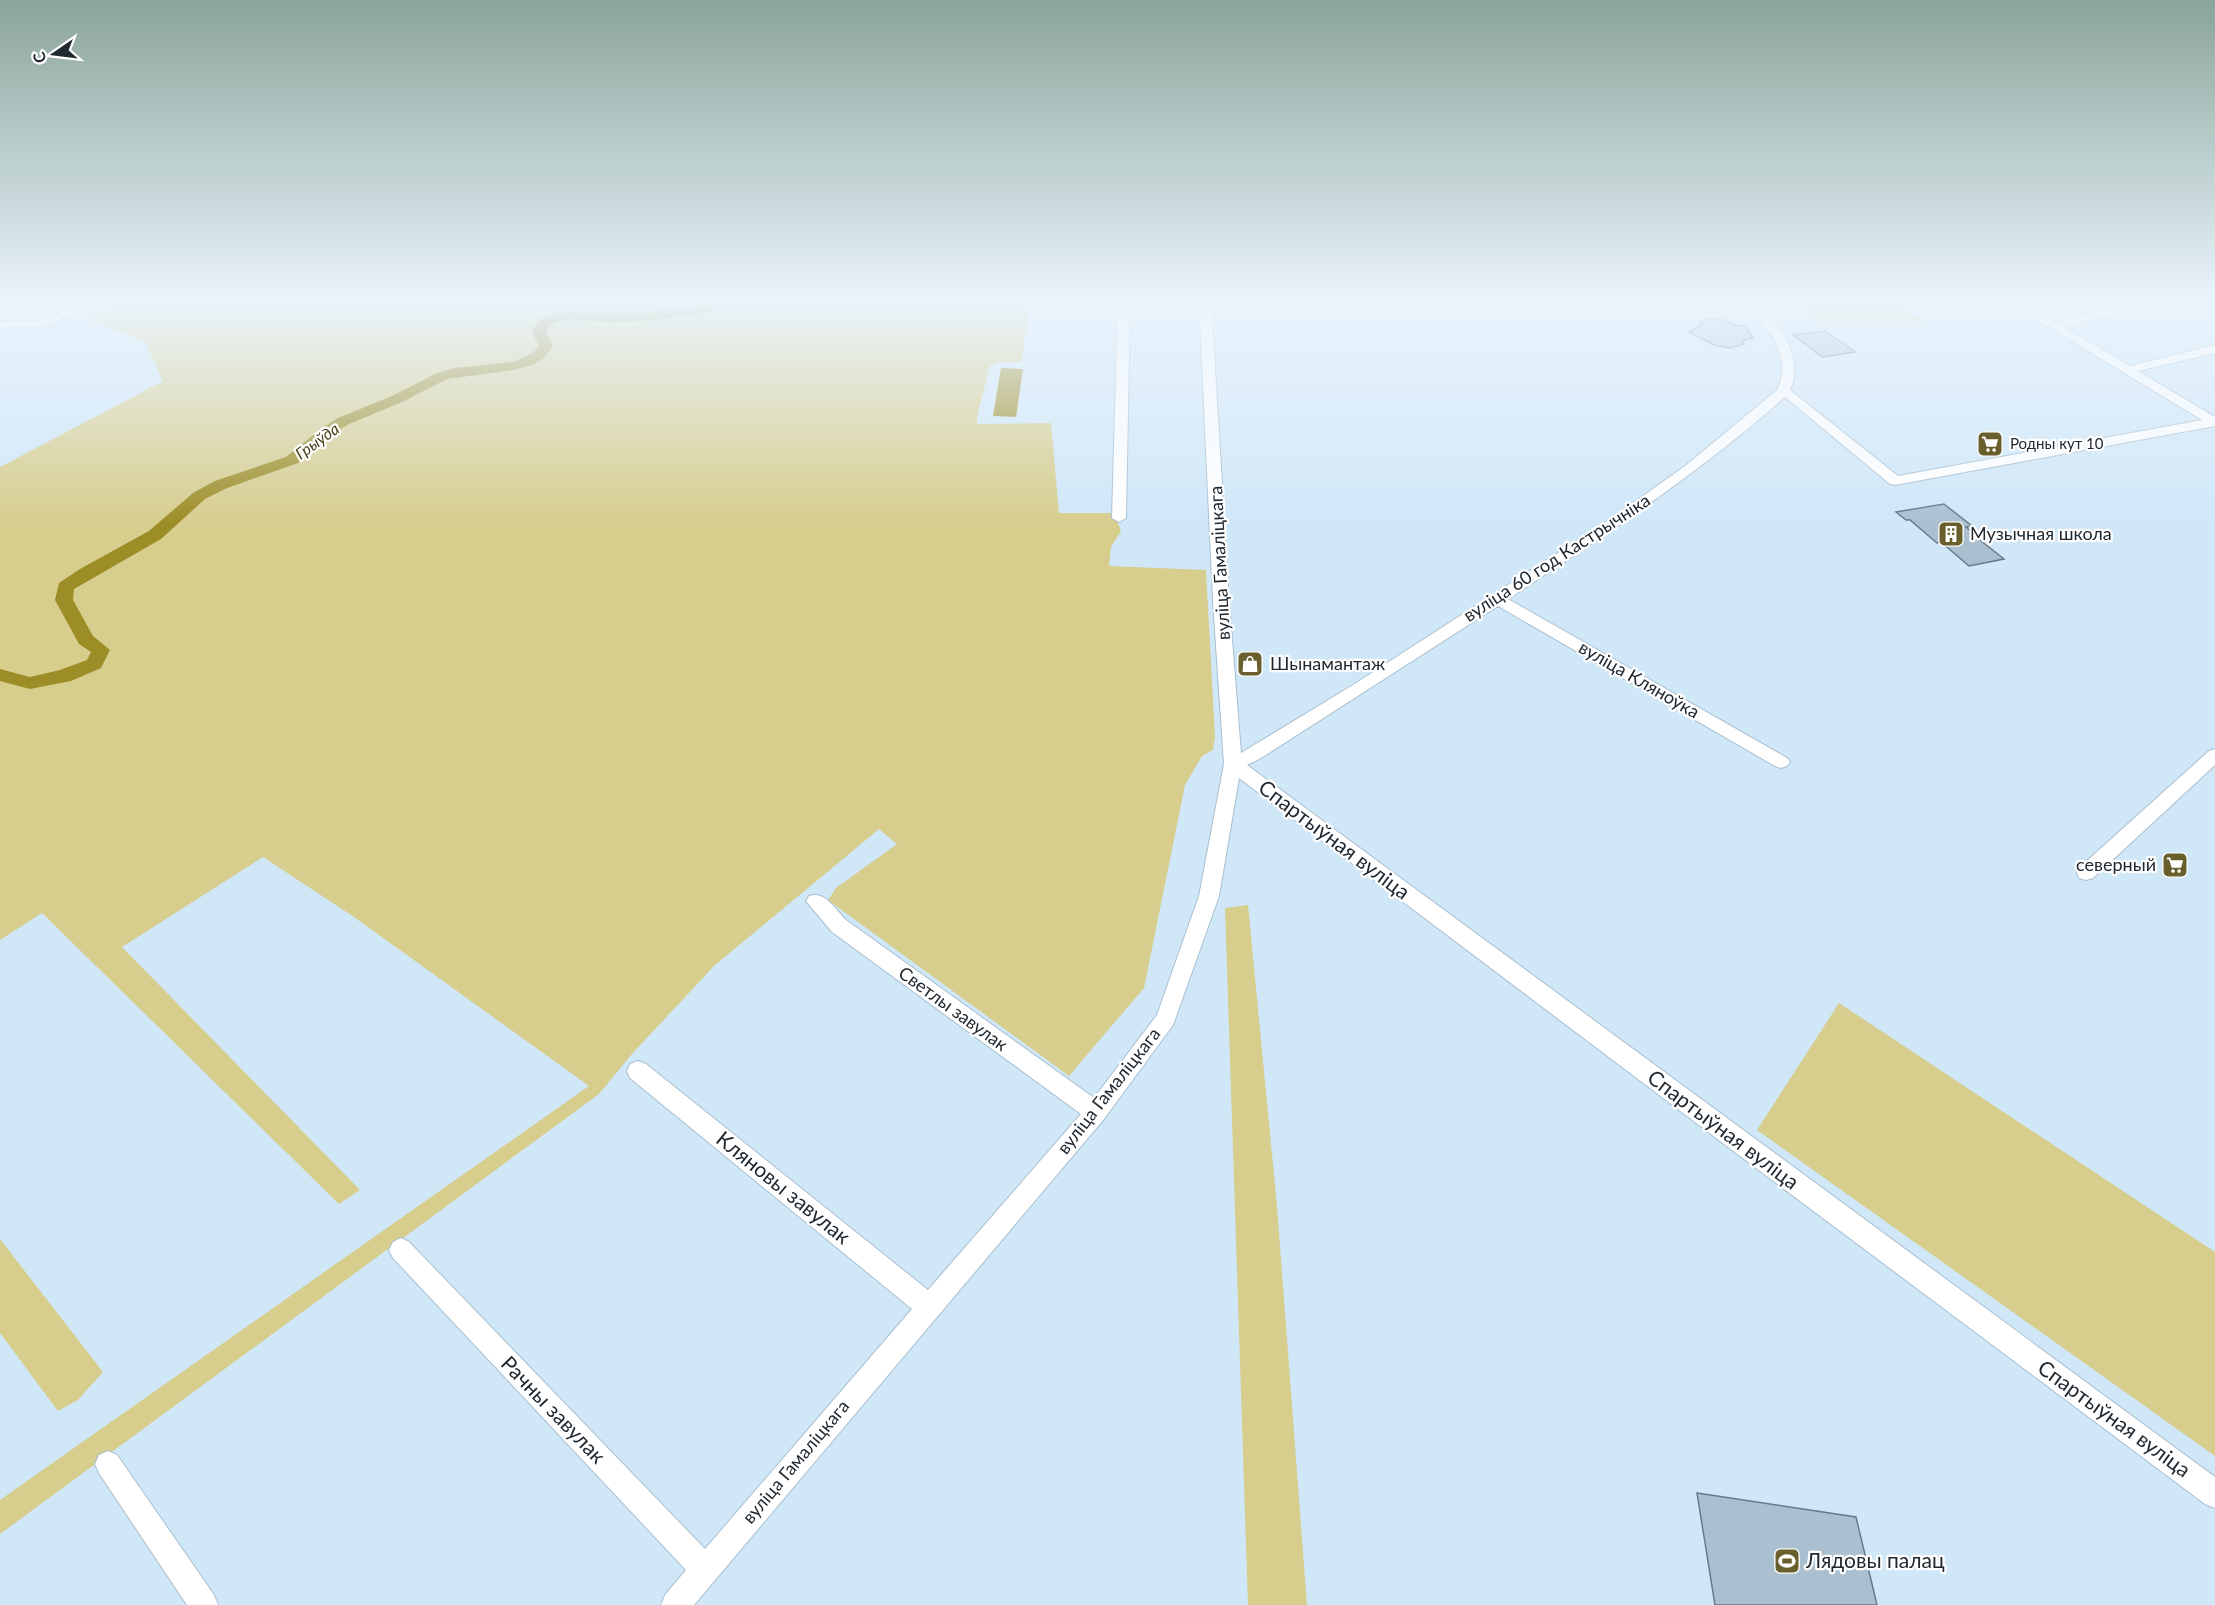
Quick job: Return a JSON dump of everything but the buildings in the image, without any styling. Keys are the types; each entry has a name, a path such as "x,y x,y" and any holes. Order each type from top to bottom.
{"street":[{"path":"1119,518 1122,375"},
{"name":"вуліца Гамаліцкага","path":"675,1605 1096,1112 1166,1019 1209,896 1233,764 1209,375"},
{"path":"1790,375 1783,392 1790,395 1895,481 2214,421"},
{"path":"2136,375 2214,421"},
{"name":"вуліца 60 год Кастрычніка","path":"1233,764 1255,754 1359,689 1633,510 1712,451 1783,392"},
{"name":"вуліца Кляноўка","path":"1496,598 1781,762"},
{"path":"2086,873 2215,755"},
{"name":"Спартыўная вуліца","path":"1233,764 1735,1140 2215,1494"},
{"name":"Светлы завулак","path":"816,901 839,926 1096,1112"},
{"name":"Кляновы завулак","path":"638,1071 928,1306"},
{"name":"Рачны завулак","path":"401,1250 705,1569"},
{"path":"108,1464 204,1605"}],"shaded area":[{"path":"160,375 988,375 977,424 1051,423 1059,513 1114,513 1121,531 1111,547 1109,566 1206,570 1215,738 1213,750 1202,756 1185,785 1144,988 1069,1076 828,900 836,888 897,844 879,829 714,966 632,1054 599,1094 0,1534 0,1500 589,1086 354,917 263,857 122,947 360,1190 339,1204 42,913 0,940 0,467 163,381"},
{"path":"1000,375 1022,375 1016,417 993,416"},
{"path":"1248,905 1277,1206 1307,1605 1248,1605 1225,908"},
{"path":"1839,1003 2215,1252 2215,1456 1757,1130"},
{"path":"0,1239 103,1372 78,1400 58,1411 0,1333"}],"waterway":[{"name":"Грыўда","path":"0,675 30,683 64,676 94,664 101,650 86,640 64,600 65,587 86,572 155,535 187,504 199,496 221,485 292,460 327,431 344,421 397,399 446,375"}],"place":[{"name":"Родны кут 10","path":"1990,444"},
{"name":"Музычная школа","path":"1951,534"},
{"name":"Шынамантаж","path":"1250,664"},
{"name":"северный","path":"2175,865"},
{"name":"Лядовы палац","path":"1787,1561"}]}
